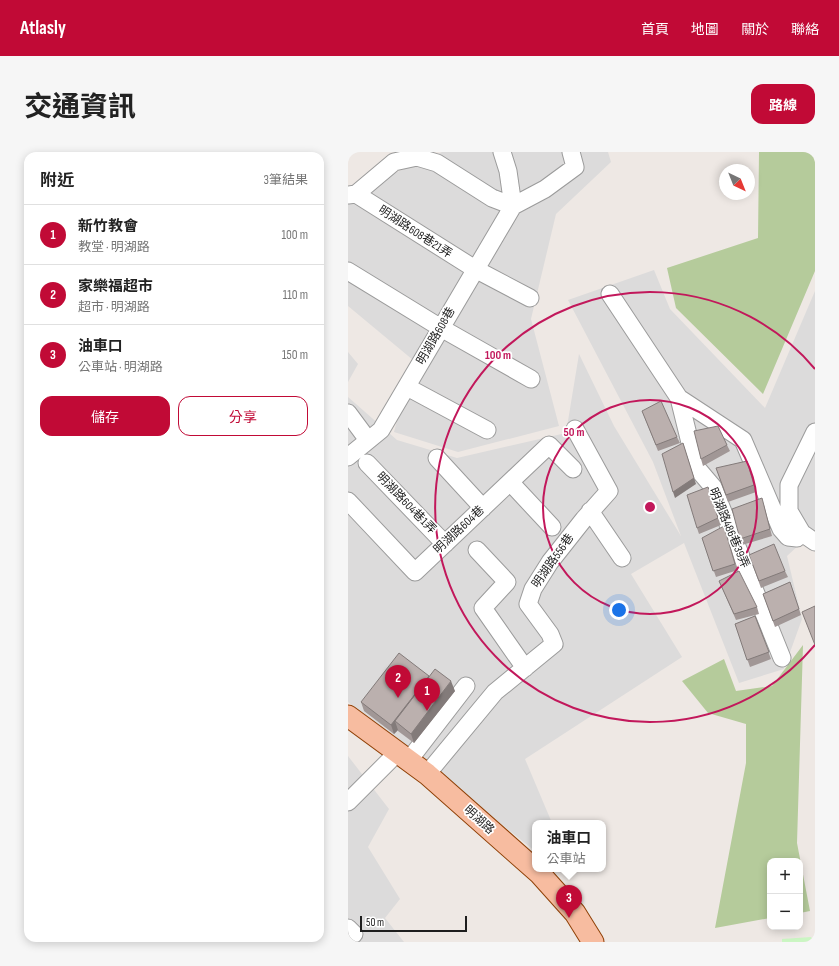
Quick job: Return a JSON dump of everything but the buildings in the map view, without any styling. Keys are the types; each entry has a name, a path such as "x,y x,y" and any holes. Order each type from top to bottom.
{"main road":[{"name":"明湖路","path":"348,716 427,774 532,867"},
{"name":"明湖路","path":"538,872 575,913 593,942"}],"street":[{"path":"502,152 508,171 513,206"},
{"path":"352,195 394,162 417,157 437,164 492,198 513,206 545,189 575,167 571,152"},
{"name":"明湖路608巷21弄","path":"352,195 474,270 530,298"},
{"name":"明湖路608巷","path":"348,457 381,430 513,206"},
{"path":"348,271 440,328 530,378"},
{"name":"明湖路486巷39弄","path":"610,294 679,398 696,467 713,487 782,658"},
{"path":"407,387 488,430"},
{"name":"明湖路486巷39弄","path":"679,398 743,440 781,529 788,537 808,538"},
{"path":"348,413 368,440"},
{"name":"明湖路556巷","path":"427,774 495,692 554,644 550,634 528,604 533,589 550,562 590,511 609,491 575,429"},
{"path":"808,538 789,511 789,485 815,432"},
{"name":"明湖路604巷","path":"348,501 415,572 549,445 573,469"},
{"path":"437,458 482,508"},
{"name":"明湖路604巷1弄","path":"367,463 445,544"},
{"path":"510,482 552,527"},
{"path":"590,511 622,558"},
{"path":"477,550 507,582 483,608 525,668"},
{"path":"348,802 377,774 403,756 466,686"}],"shaded area":[{"path":"442,152 608,152 611,162 556,214 531,319 559,426 458,452 394,432 413,360 348,306 348,194"},
{"path":"654,270 670,309 765,408 815,291 815,530 787,556 802,619 784,669 739,683 684,543 631,574 682,657 525,759 551,820 532,820 532,849 348,702 348,397 397,440 457,458 566,433 579,354 614,426 681,536 653,462 568,300"},
{"path":"348,352 358,364 348,382"},
{"path":"348,756 389,809 368,847 400,899 385,918 404,942 348,942"}],"green space":[{"path":"759,152 815,152 815,271 763,394 676,308 667,268 758,238"},
{"path":"803,645 797,843 800,858 767,858 767,919 715,928 746,763 746,724 708,713 682,681 724,659 736,691 772,686"},
{"path":"803,874 810,911 803,912"},
{"path":"811,937 814,942 782,942 782,939"}],"place":[{"name":"家樂福超市","path":"398,698"},
{"name":"新竹教會","path":"427,711"},
{"name":"油車口","path":"569,918"}]}
